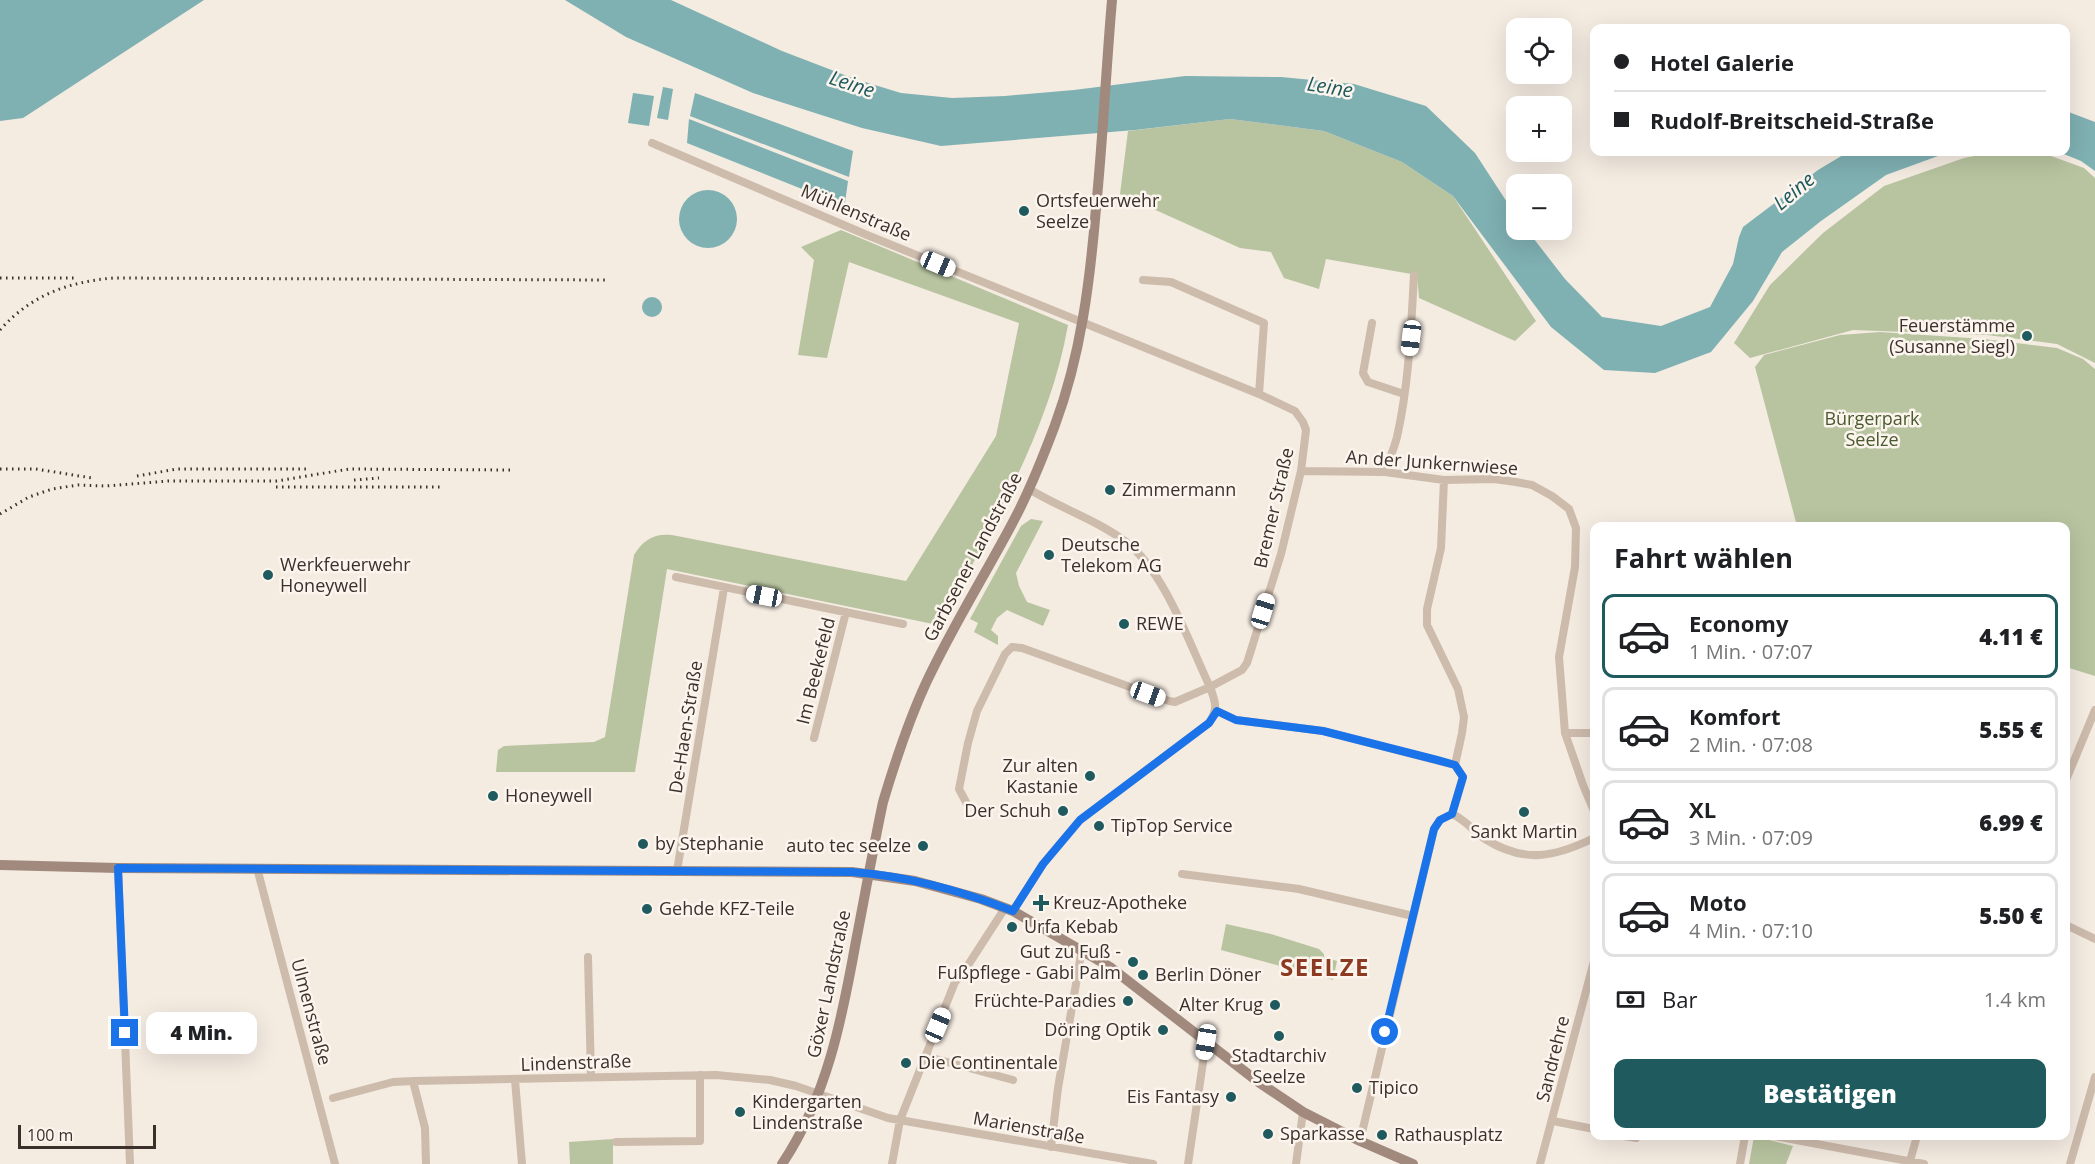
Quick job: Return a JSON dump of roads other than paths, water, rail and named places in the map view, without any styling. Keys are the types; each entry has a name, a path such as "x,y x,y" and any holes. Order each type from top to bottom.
{"street":[{"name":"Garbsener Landstraße","path":"869,873 883,802 917,704 950,635 1029,489 1065,396 1075,362 1092,253 1112,0"},
{"name":"Mühlenstraße","path":"652,143 1082,324"},
{"path":"1385,472 1397,437 1404,394 1411,338 1414,275"},
{"path":"1143,280 1171,282 1264,323 1259,394"},
{"path":"1372,323 1363,373 1368,382 1404,394"},
{"name":"Bremer Straße","path":"967,804 959,789 968,743 978,711 1005,654 1012,647 1022,648 1175,702 1242,670 1247,663 1281,554 1301,471 1306,436 1303,422 1295,411 1259,394 1082,324"},
{"name":"An der Junkernwiese","path":"1301,471 1385,472 1444,480 1494,479 1532,485 1569,509 1576,528 1575,567 1559,657 1565,734 1590,802"},
{"path":"1444,480 1441,548 1426,609 1427,625 1458,688 1464,717 1455,765"},
{"path":"892,1164 900,1120 955,982 962,976 1043,864 1080,820 1209,723 1217,711 1216,701 1210,687 1162,586 1144,559 1125,542 1104,529 1029,489"},
{"name":"Im Beekefeld","path":"676,577 903,624"},
{"name":"De-Haen-Straße","path":"677,871 723,588"},
{"name":"Im Beekefeld","path":"814,738 846,612"},
{"path":"2070,770 2095,710"},
{"path":"1217,711 1236,720 1323,731 1455,765 1463,777 1452,814 1440,820 1434,829 1360,1141"},
{"path":"1565,734 1590,733"},
{"path":"1452,814 1498,846 1525,854 1538,856 1567,851 1590,840"},
{"path":"0,865 118,868 869,873 915,881 1009,909 1082,949 1120,974 1257,1081 1303,1112 1360,1141 1413,1164"},
{"path":"118,868 130,1164"},
{"name":"Ulmenstraße","path":"257,868 335,1164"},
{"name":"Göxer Landstraße","path":"782,1164 797,1141 819,1093 842,1016 869,873"},
{"path":"1182,874 1299,889 1413,916"},
{"path":"2070,927 2095,939"},
{"path":"1051,1147 1058,1088 1082,949"},
{"path":"588,957 591,1077"},
{"name":"Sandrehre","path":"1540,1164 1590,976"},
{"path":"1188,1164 1206,1042"},
{"path":"925,1056 1013,1080"},
{"path":"616,1142 700,1141 700,1075"},
{"name":"Lindenstraße","path":"333,1098 393,1082 700,1075 770,1080 819,1093"},
{"path":"2070,1164 2095,1077"},
{"path":"516,1080 522,1164"},
{"path":"413,1081 424,1128 426,1164"},
{"name":"Marienstraße","path":"819,1093 888,1118 1154,1164"},
{"path":"1296,1164 1303,1112"},
{"path":"1553,1120 1590,1128"},
{"path":"1740,1164 1745,1140"},
{"path":"1796,1140 1924,1164"},
{"path":"1910,1161 1916,1140"}],"water":[{"path":"0,0 204,0 23,118 0,121"},
{"name":"Leine","path":"565,0 671,0 782,51 855,79 901,93 952,98 1005,96 1185,76 1281,77 1354,84 1426,106 1475,153 1506,201 1506,240 1535,240 1565,279 1602,317 1661,326 1710,307 1733,264 1743,227 1818,170 1841,156 1938,156 1886,175 1821,221 1782,252 1753,301 1711,352 1655,373 1604,370 1551,327 1453,196 1402,162 1324,131 1230,119 1135,130 941,146 862,128 753,93 626,37"},
{"path":"663,87 673,89 668,120 657,118"},
{"path":"633,93 654,96 649,126 628,123"},
{"path":"695,93 853,151 849,177 690,116"},
{"path":"2070,113 2095,122 2095,171 2069,156"},
{"path":"689,119 848,181 845,203 842,205 687,143"},
{"path":"708,190 724,195 732,203 737,219 732,235 724,243 708,248 692,243 684,235 679,219 684,203 692,195"},
{"path":"652,297 659,300 662,307 659,314 652,317 645,314 642,307 645,300"}],"railway":[{"path":"0,278 75,278"},
{"path":"0,330 24,308 51,292 81,283 113,278 607,280"},
{"path":"0,469 36,469 92,478"},
{"path":"137,476 177,469 307,469"},
{"path":"0,514 29,497 52,489 78,485 106,486 169,481 277,481 349,469 512,470"},
{"path":"354,480 379,478"},
{"path":"276,487 441,487"}],"place":[{"name":"Ortsfeuerwehr Seelze","path":"1024,211"},
{"name":"Feuerstämme (Susanne Siegl)","path":"2027,336"},
{"name":"Zimmermann","path":"1110,490"},
{"name":"Deutsche Telekom AG","path":"1049,555"},
{"name":"Werkfeuerwehr Honeywell","path":"268,575"},
{"name":"REWE","path":"1124,624"},
{"name":"Zur alten Kastanie","path":"1090,776"},
{"name":"Honeywell","path":"493,796"},
{"name":"Der Schuh","path":"1063,811"},
{"name":"Sankt Martin","path":"1524,812"},
{"name":"TipTop Service","path":"1099,826"},
{"name":"by Stephanie","path":"643,844"},
{"name":"auto tec seelze","path":"923,846"},
{"name":"Kreuz-Apotheke","path":"1041,903"},
{"name":"Gehde KFZ-Teile","path":"647,909"},
{"name":"Urfa Kebab","path":"1012,927"},
{"name":"Gut zu Fuß - Fußpflege - Gabi Palm","path":"1133,962"},
{"name":"Berlin Döner","path":"1143,975"},
{"name":"Früchte-Paradies","path":"1128,1001"},
{"name":"Alter Krug","path":"1275,1005"},
{"name":"Döring Optik","path":"1163,1030"},
{"name":"Stadtarchiv Seelze","path":"1279,1036"},
{"name":"Die Continentale","path":"906,1063"},
{"name":"Tipico","path":"1357,1088"},
{"name":"Eis Fantasy","path":"1231,1097"},
{"name":"Kindergarten Lindenstraße","path":"740,1112"},
{"name":"Sparkasse","path":"1268,1134"},
{"name":"Rathausplatz","path":"1382,1135"}],"district":[{"name":"SEELZE","path":"1325,968"}],"park label":[{"name":"Bürgerpark Seelze","path":"1872,429"}]}
